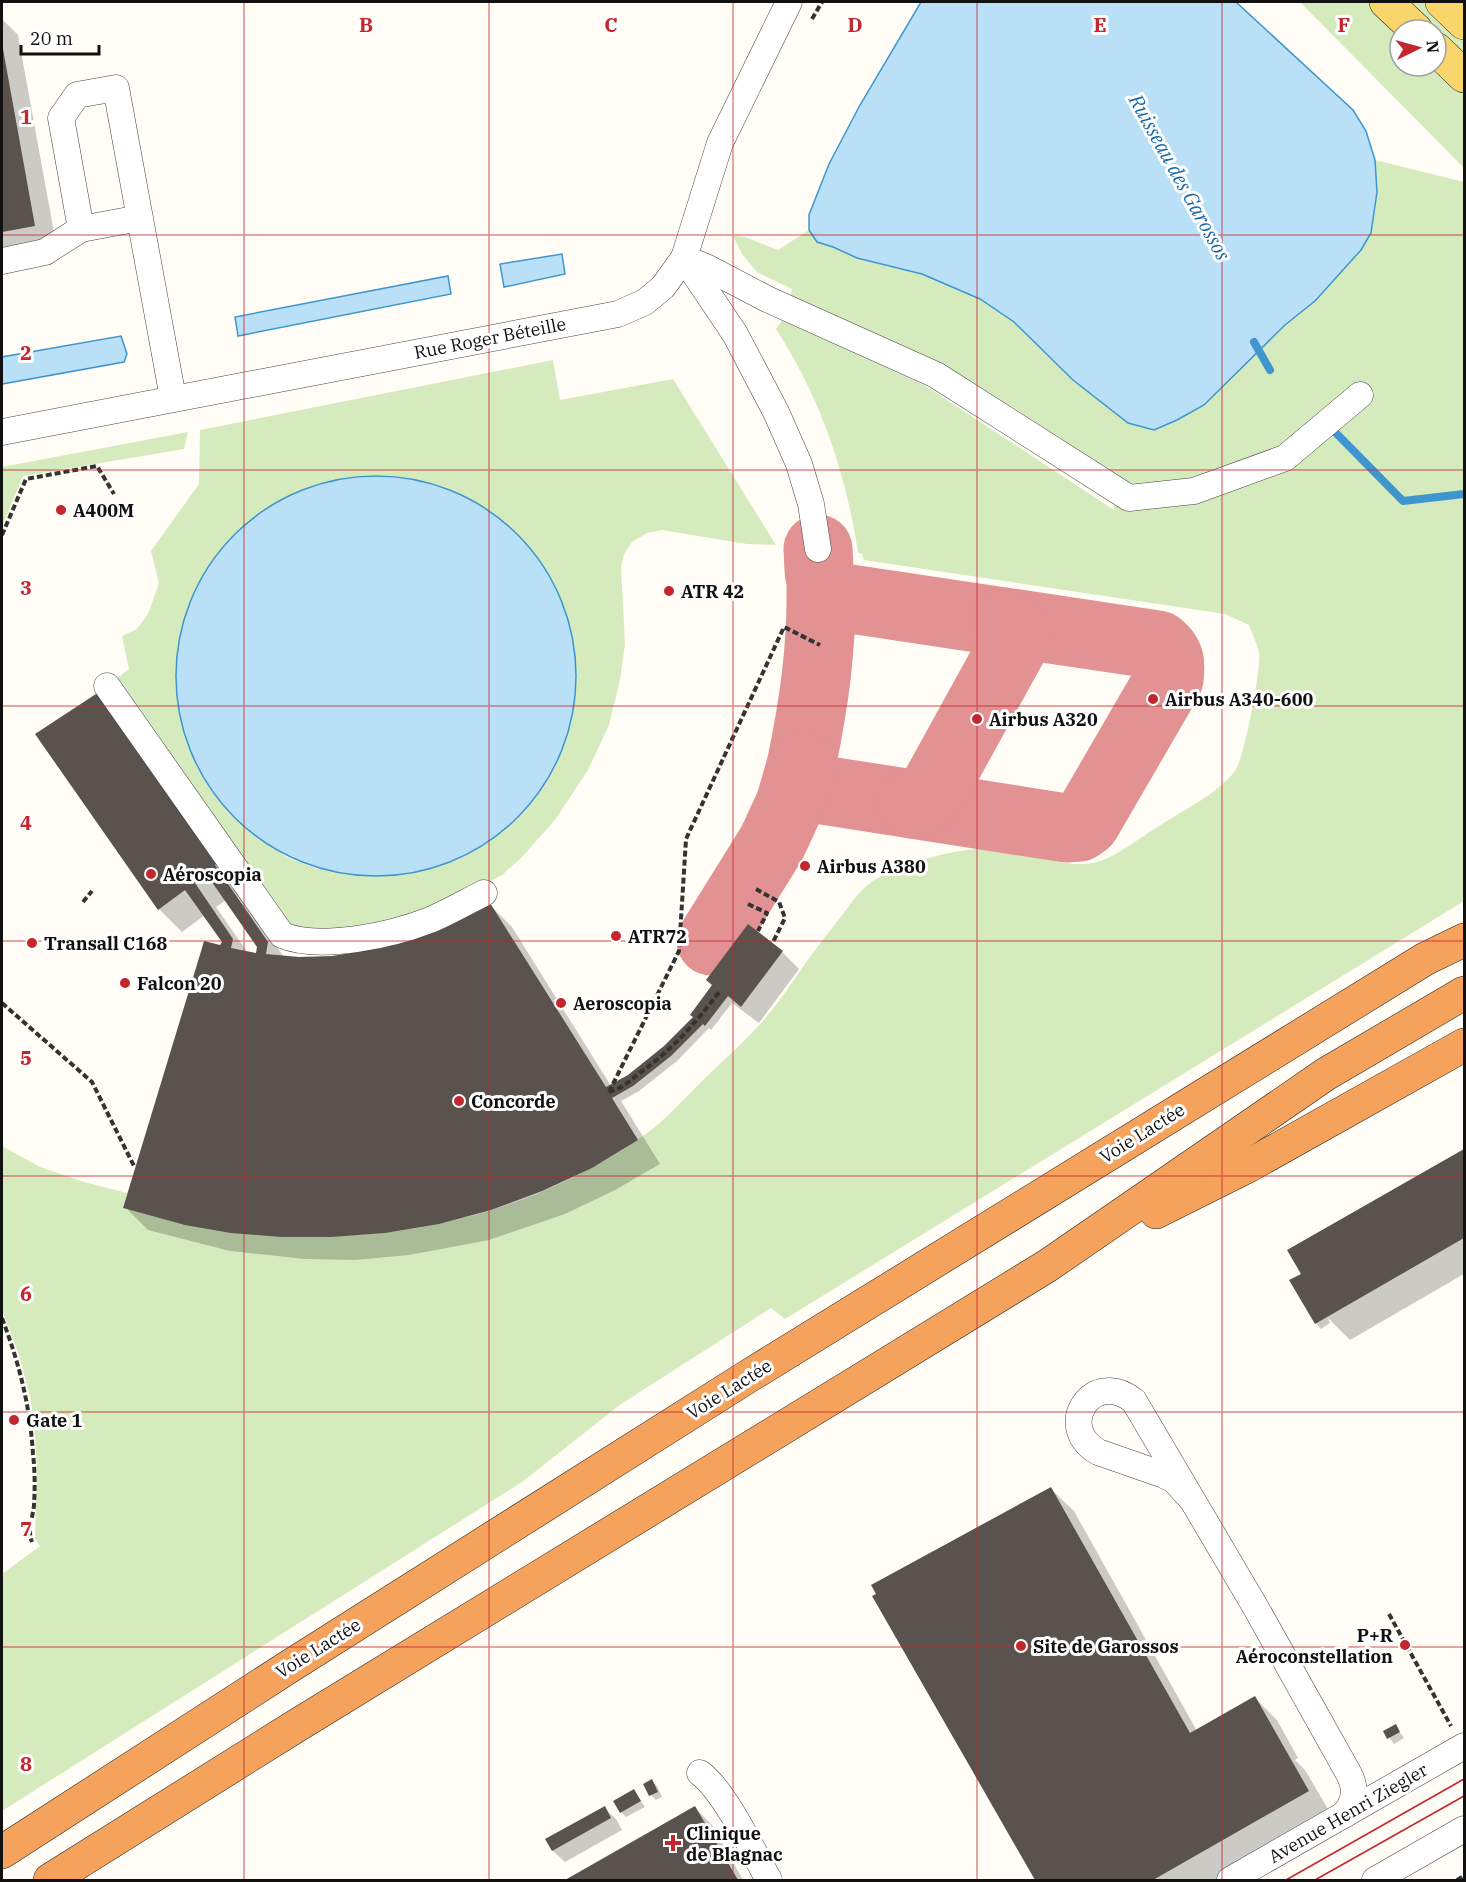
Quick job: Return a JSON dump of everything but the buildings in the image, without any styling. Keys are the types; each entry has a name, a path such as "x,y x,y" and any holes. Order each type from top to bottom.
{"highway":[{"path":"1425,960 1464,923"},
{"name":"Voie Lactée","path":"2,1852 757,1370 1425,960 1464,939"},
{"path":"50,1881 296,1726 1047,1266 1326,1074 1464,993"},
{"path":"1047,1266 1248,1166 1464,1045"}],"main road":[{"path":"1386,2 1403,18"},
{"path":"1442,2 1464,23"},
{"path":"1448,61 1464,76"}],"street":[{"name":"Rue Roger Béteille","path":"2,432 618,314 645,302 663,287 684,258 720,143 789,2"},
{"path":"81,229 61,118 77,95 116,88 173,398"},
{"path":"2,261 45,252 81,229 140,218"},
{"path":"684,258 767,299 936,375 1129,498 1194,491 1285,458 1360,395"},
{"path":"684,258 735,334 785,433 799,464 811,504 818,549"},
{"path":"107,686 282,935 294,940 330,942 390,932 431,920 484,892"},
{"path":"1192,1501 1174,1480 1089,1447 1082,1438 1078,1419 1087,1401 1094,1395 1105,1391 1125,1394 1134,1401 1256,1608 1349,1774 1354,1791 1353,1801 1344,1815"},
{"name":"Avenue Henri Ziegler","path":"1230,1881 1464,1746"},
{"path":"700,1773 711,1781 722,1798 769,1881"},
{"path":"1375,1881 1464,1829"}],"path":[{"path":"2,536 26,479 97,465 114,494"},
{"path":"720,991 694,1026 673,1047 630,1081 609,1092 679,951 686,839 784,627 820,645"},
{"path":"756,889 779,902 785,918 773,942"},
{"path":"82,902 92,891"},
{"path":"748,904 767,913 758,932"},
{"path":"2,1004 92,1082 135,1168"},
{"path":"2,1318 15,1352 26,1393 31,1427 34,1506 30,1530 33,1542"},
{"path":"1389,1614 1464,1746"},
{"path":"1457,1881 1464,1876"}],"green space":[{"path":"1300,2 1464,2 1464,168"},
{"path":"1375,160 1464,182 1464,901 785,1319 771,1308 621,1404 522,1482 2,1811 2,1574 40,1546 35,1539 37,1470 34,1420 19,1355 2,1310 2,1146 40,1167 127,1193 123,1208 189,1224 255,1234 322,1237 388,1232 453,1221 516,1202 578,1175 636,1141 663,1119 762,1022 855,898 873,881 915,862 984,848 1073,864 1097,862 1120,851 1209,794 1227,780 1239,763 1252,712 1258,675 1259,652 1249,625 1225,614 864,560 862,554 858,553 846,493 829,436 806,381 776,329 783,319 924,385 1114,510 1115,493 933,377 787,307 792,289 757,272 742,254 733,236 745,237 778,250 809,230 817,242 857,258 922,274 980,299 1014,322 1073,380 1128,423 1154,430 1204,405 1285,325 1315,300 1371,233 1377,192"},
{"path":"553,360 560,400 673,379 776,545 747,544 662,530 647,533 632,542 624,554 621,567 625,644 620,680 609,725 588,770 555,820 521,858 502,875 438,910 336,935 283,925 112,682 129,669 122,636 137,629 148,614 159,583 151,551 199,484 200,430","holes":["303,489 553,581 570,627 576,675 571,723 554,768 527,808 318,869 287,857 259,839 212,792 195,763 184,732 225,544 261,512"]},
{"path":"188,432 184,449 23,476 2,527 2,467"}],"water":[{"path":"921,2 1236,2 1353,110 1366,131 1375,160 1377,192 1371,233 1361,250 1315,301 1285,325 1204,405 1154,430 1128,423 1073,380 1014,322 980,299 922,274 857,258 817,242 809,230 809,215 829,164 860,105"},
{"path":"562,254 565,274 504,287 500,264"},
{"path":"448,276 451,294 238,336 235,317"},
{"path":"121,336 127,354 124,362 2,384 2,357"},
{"path":"376,476 415,480 452,491 503,521 531,549 561,600 572,637 576,676 572,715 561,752 531,803 503,831 452,861 415,872 376,876 337,872 300,861 249,831 221,803 191,752 180,715 176,676 180,637 191,600 221,549 249,521 300,491 337,480"}],"waterway":[{"name":"Ruisseau des Garossos","path":"1254,342 1270,370"},
{"name":"Ruisseau des Garossos","path":"1334,431 1403,501 1464,494"}],"taxiway":[{"path":"818,549 821,580 828,591 835,595 1158,645 1169,660 1169,679 1086,822 1079,827 1066,828 816,789 804,779 801,766 816,676 821,584"},
{"path":"912,804 927,798 933,791 1013,646 1015,640 1013,629 1003,622"},
{"path":"711,941 772,843 790,804 801,766"}],"tram line":[{"path":"1286,1880 1464,1779"},
{"path":"1315,1880 1464,1796"}],"place":[{"name":"A400M","path":"61,510"},
{"name":"ATR 42","path":"669,591"},
{"name":"Airbus A340-600","path":"1153,699"},
{"name":"Airbus A320","path":"977,719"},
{"name":"Airbus A380","path":"805,866"},
{"name":"Aéroscopia","path":"151,874"},
{"name":"ATR72","path":"616,936"},
{"name":"Transall C168","path":"32,943"},
{"name":"Falcon 20","path":"125,983"},
{"name":"Aeroscopia","path":"561,1003"},
{"name":"Concorde","path":"459,1101"},
{"name":"Gate 1","path":"14,1420"},
{"name":"P+R Aéroconstellation","path":"1405,1645"},
{"name":"Site de Garossos","path":"1021,1646"},
{"name":"Clinique de Blagnac","path":"673,1843"}]}
